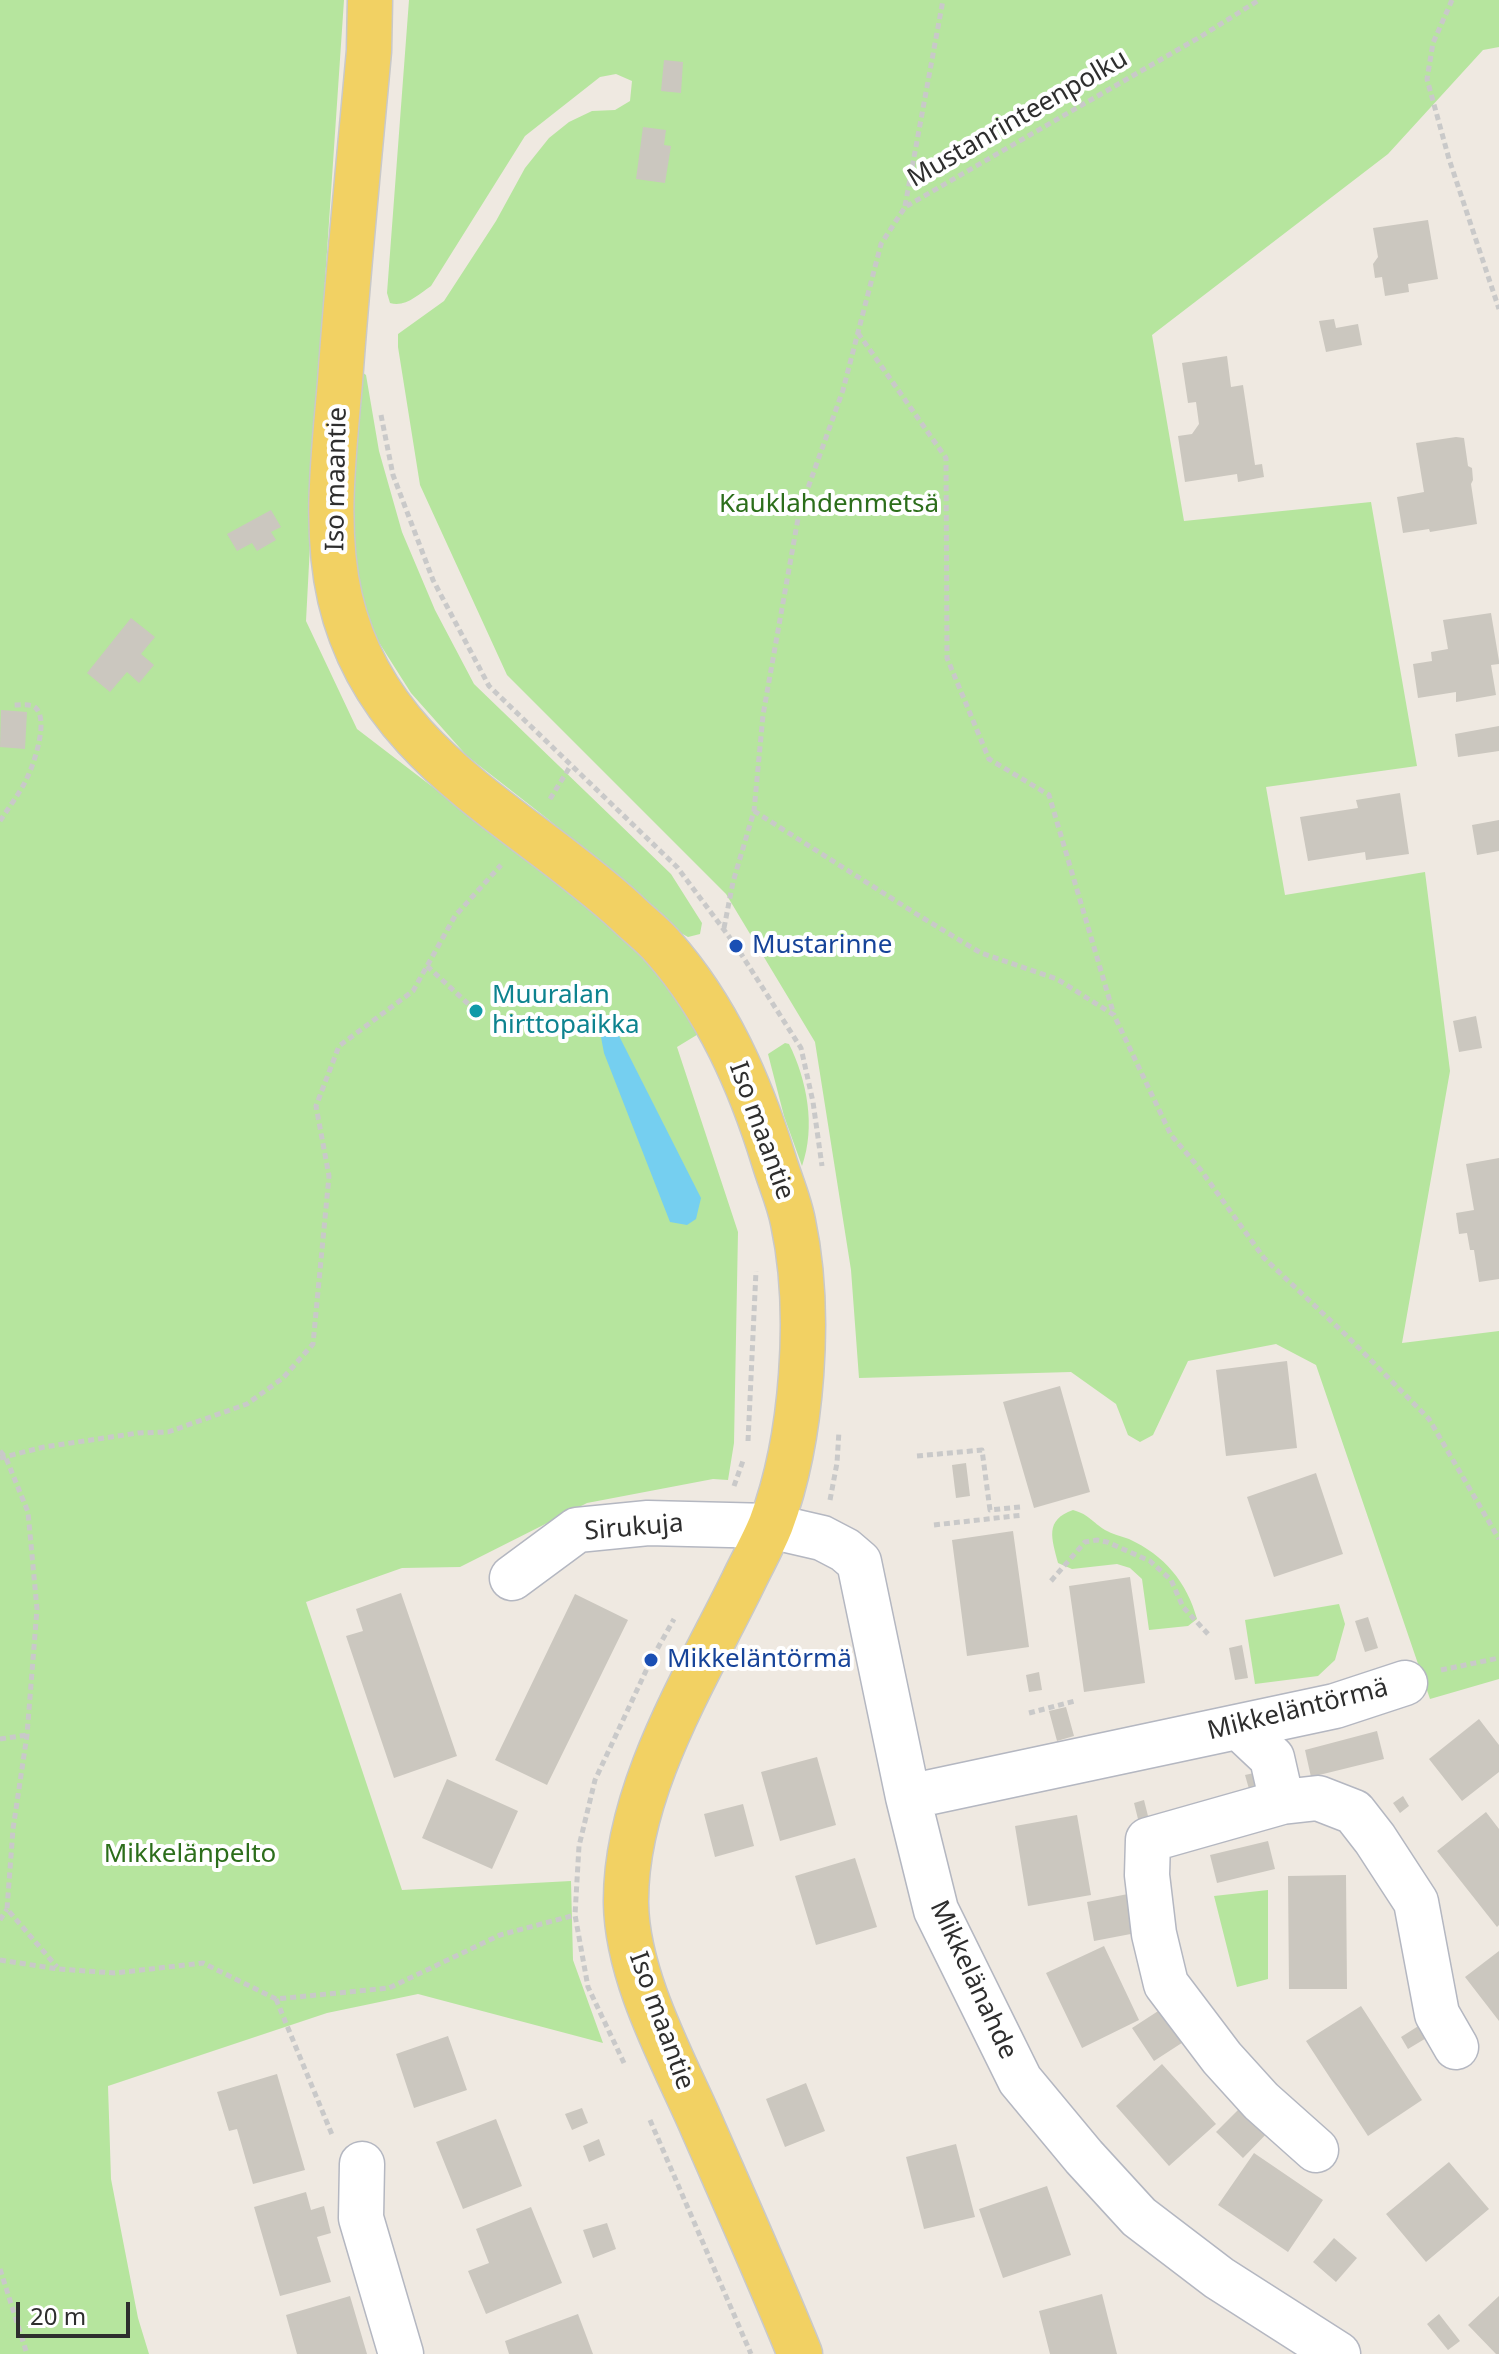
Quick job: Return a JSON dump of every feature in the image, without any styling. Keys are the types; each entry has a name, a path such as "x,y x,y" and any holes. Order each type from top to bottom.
{"main road":[{"name":"Iso maantie","path":"370,0 369,51 333,471 332,544 341,600 363,664 395,716 447,771 606,894 663,946 727,1038 760,1116 793,1222 802,1305 801,1372 791,1454 770,1526 671,1729 641,1800 629,1852 626,1908 636,1963 662,2036 800,2354"}],"street":[{"name":"Sirukuja","path":"512,1578 577,1530 648,1523 770,1526"},
{"name":"Mikkelänahde","path":"770,1526 822,1538 845,1550 859,1562 908,1797 936,1910 1020,2080 1139,2217 1219,2278 1327,2351"},
{"name":"Mikkeläntörmä","path":"908,1797 1335,1706 1405,1683"},
{"path":"1239,1727 1272,1758 1282,1802"},
{"path":"1316,2150 1261,2101 1222,2058 1166,1984 1154,1934 1147,1875 1148,1840 1282,1802 1318,1798 1354,1812 1416,1902 1437,2014 1456,2047"},
{"path":"348,2151 361,2218 401,2354"}],"path":[{"path":"905,207 943,0"},
{"name":"Mustanrinteenpolku","path":"724,929 733,882 754,811 763,715 799,513 843,390 881,244 905,207 1259,0"},
{"path":"1452,0 1433,43 1427,79 1449,159 1499,309"},
{"path":"858,332 946,458 947,658 989,759 1049,795 1114,1015 1171,1135 1200,1169 1264,1258 1429,1419 1499,1539"},
{"path":"380,413 393,475 433,580 489,686 677,867 724,929 801,1048 813,1102 823,1181"},
{"path":"0,821 27,778 41,731 38,711 32,706 14,705"},
{"path":"3,1458 44,1447 138,1433 168,1432 247,1404 283,1378 313,1344 329,1176 316,1106 339,1046 413,991 455,916 528,834 571,765"},
{"path":"754,811 981,953 1057,979 1114,1015"},
{"path":"427,966 476,1011"},
{"path":"837,1463 839,1431"},
{"path":"917,1456 982,1450 990,1510 1020,1507"},
{"path":"0,1451 28,1512 37,1609 27,1735 13,1829 7,1909 0,1920"},
{"path":"934,1525 1023,1515"},
{"path":"1051,1581 1085,1542 1107,1542 1150,1561 1171,1580 1183,1607 1208,1634"},
{"name":"Mikkeläntörmä","path":"1405,1683 1454,1666 1499,1658"},
{"path":"1029,1713 1075,1701"},
{"path":"0,1739 27,1735"},
{"path":"7,1909 58,1969"},
{"path":"0,1960 58,1969 115,1973 203,1963 276,1999 389,1988 500,1935 575,1915"},
{"path":"276,1999 348,2151"},
{"path":"0,2269 27,2354"}],"green space":[{"name":"Mikkelänpelto","path":"0,0 344,0 306,621 357,729 648,952 700,1033 677,1047 738,1232 734,1443 728,1480 713,1479 587,1503 460,1567 402,1568 306,1602 402,1890 571,1881 573,1960 603,2043 418,1994 327,2013 108,2086 111,2179 138,2318 149,2354 0,2354"},
{"name":"Kauklahdenmetsä","path":"409,0 1499,0 1499,47 1483,50 1388,154 1152,335 1184,521 1371,502 1417,766 1266,787 1285,895 1425,872 1450,1071 1402,1343 1499,1331 1499,1679 1430,1699 1316,1365 1276,1344 1188,1361 1153,1435 1140,1442 1128,1435 1116,1404 1071,1372 859,1378 851,1270 815,1042 726,894 507,675 420,485 398,334 444,301 496,221 525,168 549,138 569,122 592,111 615,110 630,101 632,81 616,74 600,77 525,136 431,286 406,302 390,303 387,293"},
{"path":"362,372 366,375 379,451 402,532 435,610 474,684 671,874 702,923 700,934 688,937 677,931 549,820 467,756 411,693 366,622 352,543 351,463"},
{"path":"785,1043 789,1044 801,1073 808,1104 808,1136 802,1166 784,1116 768,1054"},
{"path":"1073,1510 1153,1553 1180,1582 1197,1619 1188,1626 1149,1630 1142,1579 1130,1568 1117,1564 1072,1569 1058,1563 1052,1531 1058,1519"},
{"path":"1339,1604 1345,1624 1335,1660 1318,1676 1255,1684 1245,1620"},
{"path":"1268,1890 1268,1979 1237,1987 1214,1896"}],"water":[{"path":"611,1020 701,1198 696,1219 687,1225 670,1222 604,1053 599,1026"}],"building":[{"path":"664,60 683,62 681,93 661,91"},
{"path":"643,127 666,130 664,145 671,146 665,183 636,179"},
{"path":"1428,220 1438,279 1408,284 1409,292 1385,296 1382,277 1375,278 1373,264 1378,257 1373,228"},
{"path":"1334,319 1336,328 1358,324 1362,345 1326,352 1319,321"},
{"path":"1227,356 1231,387 1243,385 1255,465 1262,464 1264,477 1238,482 1237,474 1185,482 1178,436 1192,434 1199,424 1196,402 1188,403 1182,363"},
{"path":"1464,438 1468,466 1472,468 1471,484 1477,524 1403,533 1397,497 1424,492 1416,443"},
{"path":"271,510 281,527 271,532 276,540 257,551 252,543 237,551 227,534"},
{"path":"1491,613 1499,661 1499,664 1491,665 1496,695 1456,702 1456,692 1418,698 1413,664 1432,661 1431,652 1448,649 1443,620"},
{"path":"131,618 155,637 141,654 154,665 139,683 127,672 110,692 87,673"},
{"path":"1,710 27,712 25,749 0,747"},
{"path":"1499,726 1499,751 1458,757 1455,734"},
{"path":"1400,793 1409,854 1366,860 1365,852 1308,861 1300,817 1358,808 1356,800"},
{"path":"1499,820 1499,851 1477,855 1472,825"},
{"path":"1476,1016 1482,1048 1459,1052 1453,1021"},
{"path":"1499,1158 1499,1279 1479,1282 1474,1250 1470,1250 1467,1233 1459,1234 1456,1213 1474,1210 1466,1164"},
{"path":"1287,1361 1297,1448 1226,1456 1216,1370"},
{"path":"1060,1386 1090,1492 1034,1508 1003,1402"},
{"path":"966,1463 970,1496 956,1498 952,1465"},
{"path":"1316,1473 1343,1554 1274,1577 1247,1497"},
{"path":"1013,1531 1029,1647 967,1656 952,1540"},
{"path":"1130,1577 1145,1683 1084,1692 1069,1586"},
{"path":"401,1593 457,1756 394,1778 346,1636 363,1631 356,1609"},
{"path":"575,1594 628,1620 547,1785 495,1760"},
{"path":"1368,1617 1378,1648 1365,1652 1355,1621"},
{"path":"1242,1645 1248,1678 1235,1680 1229,1648"},
{"path":"1039,1672 1042,1690 1029,1692 1026,1675"},
{"path":"1066,1707 1074,1736 1057,1741 1049,1711"},
{"path":"1479,1719 1499,1745 1499,1772 1462,1801 1429,1759"},
{"path":"1377,1731 1384,1759 1311,1777 1305,1750"},
{"path":"817,1757 836,1825 780,1841 761,1772"},
{"path":"1263,1771 1253,1803 1245,1775"},
{"path":"447,1779 518,1811 492,1869 422,1838"},
{"path":"1403,1796 1409,1806 1400,1813 1393,1803"},
{"path":"1144,1800 1151,1828 1141,1831 1134,1803"},
{"path":"743,1804 754,1846 715,1857 704,1814"},
{"path":"1486,1812 1499,1829 1497,1927 1437,1851"},
{"path":"1077,1815 1091,1895 1028,1906 1015,1826"},
{"path":"1268,1841 1275,1869 1217,1883 1210,1855"},
{"path":"855,1858 877,1927 816,1945 795,1876"},
{"path":"1346,1875 1347,1989 1289,1989 1288,1876"},
{"path":"1128,1894 1136,1933 1094,1941 1087,1902"},
{"path":"1104,1946 1139,2020 1082,2048 1046,1973"},
{"path":"1499,1951 1499,2021 1465,1977"},
{"path":"1169,2004 1191,2037 1154,2061 1132,2028"},
{"path":"1361,2006 1422,2100 1368,2136 1306,2041"},
{"path":"1420,2025 1428,2037 1408,2049 1401,2037"},
{"path":"448,2036 467,2090 414,2108 396,2054"},
{"path":"1162,2064 1216,2124 1169,2166 1116,2106"},
{"path":"277,2074 305,2170 253,2184 237,2129 229,2131 217,2092"},
{"path":"806,2083 825,2131 785,2147 766,2099"},
{"path":"1248,2100 1274,2126 1243,2158 1216,2132"},
{"path":"582,2108 588,2123 572,2130 565,2114"},
{"path":"496,2119 522,2186 463,2209 436,2142"},
{"path":"599,2139 605,2155 589,2162 583,2146"},
{"path":"956,2144 975,2217 924,2229 906,2157"},
{"path":"1254,2153 1323,2200 1288,2252 1218,2205"},
{"path":"1449,2162 1489,2209 1426,2262 1386,2214"},
{"path":"1047,2186 1071,2255 1003,2278 979,2209"},
{"path":"306,2192 311,2210 324,2206 331,2233 317,2237 331,2282 280,2296 254,2207"},
{"path":"531,2207 562,2283 486,2314 468,2271 489,2263 476,2229"},
{"path":"607,2223 616,2249 593,2258 583,2230"},
{"path":"1334,2238 1357,2258 1336,2282 1313,2262"},
{"path":"1102,2294 1117,2354 1050,2354 1039,2311"},
{"path":"350,2296 367,2354 297,2354 286,2315"},
{"path":"1499,2296 1499,2354 1496,2354 1468,2325"},
{"path":"578,2314 593,2354 509,2354 505,2341"},
{"path":"1439,2314 1460,2341 1448,2350 1427,2324"}],"place":[{"name":"Mustarinne","path":"736,946"},
{"name":"Muuralan hirttopaikka","path":"476,1011"},
{"name":"Mikkeläntörmä","path":"651,1660"}]}
